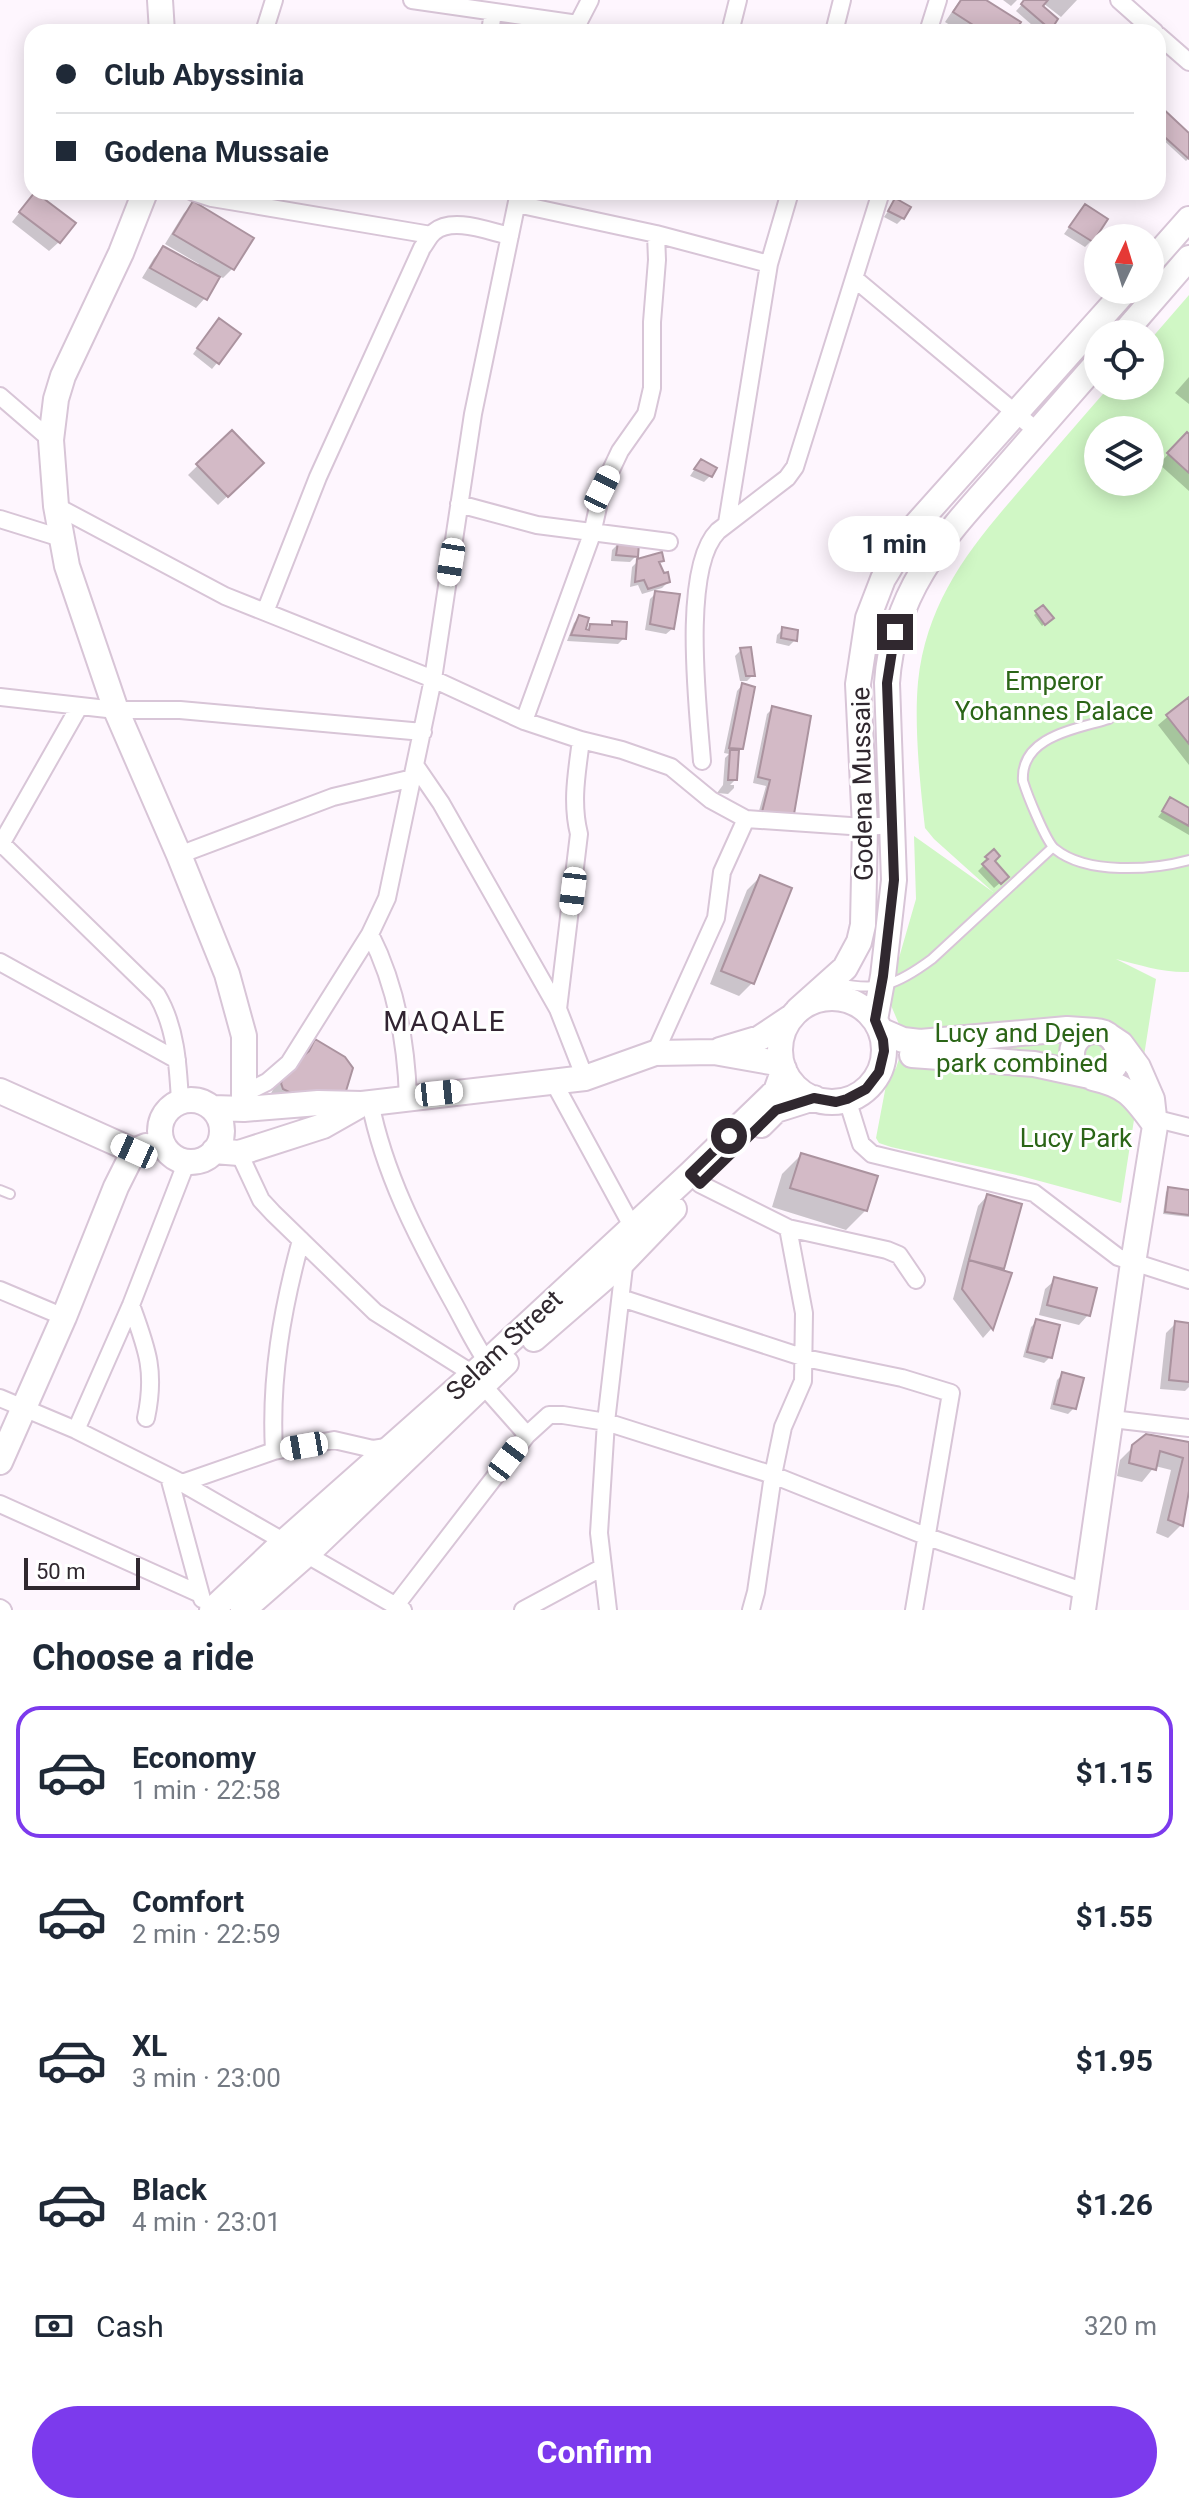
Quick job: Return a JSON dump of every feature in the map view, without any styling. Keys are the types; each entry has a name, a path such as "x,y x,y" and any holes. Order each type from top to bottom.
{"street":[{"path":"160,0 162,24"},
{"path":"266,24 274,0"},
{"path":"412,0 554,24"},
{"path":"577,24 590,0"},
{"path":"732,24 738,0"},
{"path":"836,24 842,0"},
{"path":"930,24 938,0"},
{"path":"1119,0 1147,24"},
{"path":"491,24 493,12"},
{"path":"1166,41 1189,62"},
{"path":"142,200 127,241 63,376 56,399 51,440 56,506 67,566 116,710 179,855 231,987 244,1036 244,1101"},
{"path":"240,200 431,235"},
{"path":"244,1101 289,1063 370,934 387,898 433,679 473,414 518,200"},
{"path":"526,200 769,264"},
{"path":"727,523 769,264 788,200"},
{"path":"702,761 694,622 703,555 709,540 787,478 795,467 879,200"},
{"path":"1164,247 1189,219"},
{"path":"265,612 318,477 422,248 431,235 444,226 462,225 510,236"},
{"path":"524,721 592,534 602,489 620,451 646,414 652,388 656,234"},
{"path":"1135,320 1189,258"},
{"path":"855,279 1037,431"},
{"name":"Godena Mussaie","path":"794,1014 845,968 863,925 865,827 858,684 863,640 875,600 893,560 915,526 1114,304"},
{"name":"Godena Mussaie","path":"878,1025 893,897 887,683 890,651 900,615 915,584 944,539 1084,378"},
{"path":"0,396 51,440"},
{"path":"459,504 537,525 669,542"},
{"path":"56,506 225,596 433,679 524,721 671,767 711,800 746,819 865,827 893,825"},
{"path":"0,519 61,538"},
{"path":"0,697 79,707 180,710 423,732"},
{"path":"79,707 1,843 157,995 168,1018 177,1060 180,1101"},
{"path":"558,1009 579,834 575,817 575,789 581,740"},
{"path":"179,855 333,797 414,772"},
{"path":"414,772 441,803 558,1009 585,1078"},
{"path":"655,1053 716,918 722,872 746,819"},
{"path":"370,934 380,954 402,1025 408,1097"},
{"path":"0,962 177,1060"},
{"path":"0,1398 76,1430 175,1480 400,1607 527,1435 549,1415 606,1422 773,1475 1084,1601 1153,1120 1152,1099 1138,1067 1121,1044 1102,1034 1067,1029 920,1042 903,1040 878,1025 859,1005 839,998 817,1000 760,1038 714,1052"},
{"path":"695,1179 776,1091 783,1067 781,1037 794,1014"},
{"path":"213,1108 244,1101 366,1103 585,1078 655,1053 714,1052 783,1067 796,1087 814,1098 836,1102 866,1089 879,1072 884,1051 878,1025"},
{"path":"1102,1034 1116,1046 1117,1062 1109,1073 1089,1077 1075,1067 1071,1051 1080,1037 1102,1034"},
{"path":"882,1062 900,1056 929,1056 1034,1064 1121,1086 1153,1120 1189,1127"},
{"path":"553,1081 640,1230 776,1110 814,1098"},
{"path":"0,1091 134,1151"},
{"path":"214,1151 222,1132 219,1117 213,1108 195,1099 171,1106 160,1124 160,1141 176,1158 197,1161 214,1151 239,1153 323,1126 366,1103"},
{"path":"847,1099 861,1144 872,1154 1034,1193 1118,1257 1189,1280"},
{"path":"366,1103 393,1183 485,1374 527,1435"},
{"path":"0,1462 64,1317 116,1187 134,1151 160,1141"},
{"path":"239,1153 261,1200 375,1312 485,1374"},
{"path":"76,1430 131,1305 187,1161"},
{"path":"695,1179 788,1228 899,1255 916,1280"},
{"path":"751,1610 783,1427 803,1381 804,1313 788,1228"},
{"name":"Selam Street","path":"206,1602 285,1541 394,1445 624,1261 640,1230"},
{"name":"Selam Street","path":"243,1610 308,1553 485,1374 640,1230"},
{"path":"274,1451 273,1398 277,1350 286,1297 301,1240"},
{"path":"608,1610 599,1533 606,1422 624,1261"},
{"path":"0,1290 64,1317"},
{"path":"621,1298 805,1358 902,1378 951,1393 914,1610"},
{"path":"131,1305 146,1344 152,1376 146,1418"},
{"path":"1112,1419 1189,1428"},
{"path":"175,1480 274,1451 334,1440 373,1449 394,1445"},
{"path":"175,1480 206,1610"},
{"path":"0,1504 206,1602"},
{"path":"523,1610 603,1567"}],"lane":[{"path":"1109,719 1053,737 1027,758 1023,781 1052,848 1072,858 1109,867 1150,867 1189,860"},
{"path":"831,982 860,988 882,986 912,973 932,959 1052,848"},
{"path":"0,1190 10,1194"}],"green space":[{"name":"Emperor Yohannes Palace","path":"1189,295 1189,972 1161,970 1116,959 1156,979 1121,1203 1021,1176 891,1147 879,1143 876,1138 887,1080 900,1056 901,1029 890,1003 892,982 916,899 914,836 993,892 925,828 918,755 918,682 931,624 942,598 971,551 1084,416 1084,496 1164,496 1164,416 1084,416 1098,400 1164,400 1164,324"}],"building":[{"path":"961,0 986,0 1021,22 972,24 953,12"},
{"path":"1024,0 1048,0 1043,6 1058,19 1055,24 1044,24 1021,4"},
{"path":"1166,111 1189,133 1189,159 1166,138"},
{"path":"29,200 46,200 76,223 60,243 19,212"},
{"path":"894,200 911,207 904,219 888,211"},
{"path":"193,201 254,238 234,270 173,234"},
{"path":"1085,204 1108,219 1105,224 1084,224 1084,236 1069,227"},
{"path":"163,246 220,277 207,300 150,268"},
{"path":"219,318 241,334 219,364 197,348"},
{"path":"232,430 264,463 228,497 196,464"},
{"path":"1187,432 1189,434 1189,473 1167,453"},
{"path":"701,459 717,468 712,477 694,469"},
{"path":"618,542 639,543 638,557 616,555"},
{"path":"662,552 664,561 659,562 664,573 668,572 670,582 648,589 644,580 635,582 637,559"},
{"path":"655,591 680,594 674,629 650,624"},
{"path":"1043,605 1054,618 1045,625 1035,611"},
{"path":"579,615 589,618 586,629 589,630 590,624 627,622 626,639 571,635"},
{"path":"782,627 798,630 797,641 781,638"},
{"path":"751,647 755,676 746,676 740,648"},
{"path":"742,683 755,687 743,749 729,748"},
{"name":"Emperor Yohannes Palace","path":"1189,697 1189,744 1166,715"},
{"path":"772,706 811,716 793,820 762,812 770,780 758,777"},
{"path":"730,750 739,750 737,780 728,780"},
{"path":"1170,797 1189,808 1189,826 1162,811"},
{"path":"994,849 1000,856 995,861 1009,877 1001,884 982,864"},
{"path":"760,875 792,888 754,984 721,971"},
{"path":"315,1039 345,1057 353,1068 346,1091 291,1093 283,1089 281,1083 288,1068 309,1051"},
{"path":"801,1153 878,1176 867,1211 790,1188"},
{"path":"1168,1187 1189,1190 1189,1215 1165,1212"},
{"path":"987,1194 1022,1204 1004,1269 969,1260"},
{"path":"969,1260 1012,1273 993,1330 962,1289"},
{"path":"1054,1277 1097,1288 1090,1316 1047,1305"},
{"path":"1036,1319 1060,1325 1052,1358 1027,1352"},
{"path":"1175,1321 1189,1323 1189,1382 1169,1380"},
{"path":"1062,1372 1084,1378 1076,1409 1054,1404"},
{"path":"1146,1434 1189,1442 1189,1491 1183,1526 1168,1520 1183,1458 1160,1451 1156,1470 1129,1463 1132,1445"}],"district":[{"name":"MAQALE","path":"445,1021"}],"route":[{"path":"729,1136 690,1174 700,1184 776,1110 814,1098 836,1102 847,1099 866,1089 879,1072 884,1051 875,1020 894,880 887,683 895,632"}],"park label":[{"name":"Lucy and Dejen park combined","path":"1022,1048"},
{"name":"Lucy Park","path":"1076,1138"}]}
